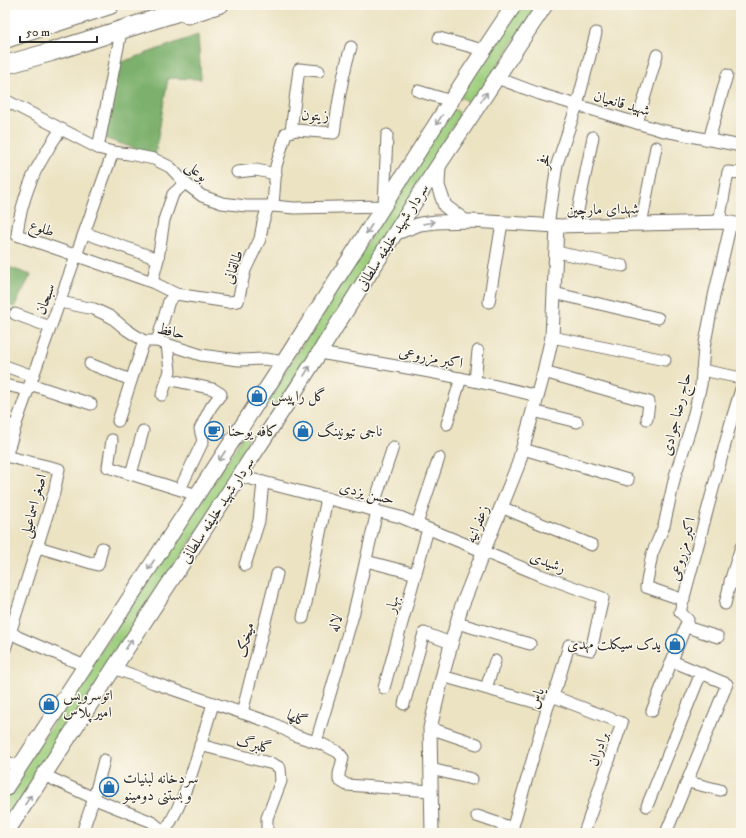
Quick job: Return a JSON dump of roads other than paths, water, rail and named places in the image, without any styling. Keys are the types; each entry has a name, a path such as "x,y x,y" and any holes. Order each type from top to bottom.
{"highway":[{"path":"5,25 61,5"},
{"path":"5,39 110,5"},
{"path":"5,56 162,5"},
{"path":"5,65 200,5"}],"main road":[{"path":"5,14 30,5"},
{"path":"5,71 221,5"},
{"name":"سردار شهید خلیفه سلطانی","path":"5,790 284,362 483,50 514,5"},
{"name":"سردار شهید خلیفه سلطانی","path":"6,833 285,406 394,234 545,5"},
{"path":"440,164 452,134 463,117 463,108 451,101"},
{"path":"267,388 263,402 266,409 274,411 285,406"},
{"path":"239,431 249,429 253,432 256,439 256,450"}],"street":[{"name":"فخر","path":"552,226 557,164 577,105 596,33"},
{"path":"98,148 120,37"},
{"path":"439,38 483,50"},
{"name":"زیتون","path":"270,206 278,160 286,133 296,130 334,133 342,80 350,47"},
{"path":"637,123 657,55"},
{"path":"291,131 299,69 319,72"},
{"path":"709,140 727,75"},
{"name":"شهید قانعیان","path":"497,78 540,94 660,130 741,146"},
{"path":"418,91 451,101"},
{"name":"بوعلی","path":"5,100 98,148 154,160 170,166 185,183 202,196 222,203 246,206 294,208 384,206"},
{"name":"طلوع","path":"61,129 40,162 31,183 26,196 17,235 76,257"},
{"path":"384,206 387,136"},
{"path":"575,225 593,137"},
{"path":"640,225 656,147"},
{"name":"سبحان","path":"5,456 10,425 30,383 113,152"},
{"path":"440,164 438,186 445,206 465,221"},
{"path":"237,172 256,170 276,174"},
{"name":"حاج رضا جوادی","path":"684,600 646,587 652,554 664,526 675,476 690,429 701,385 704,348 712,303 731,224 728,172 741,173"},
{"path":"152,282 158,259 164,220 173,194 185,183"},
{"name":"طالقانی","path":"76,257 152,282 176,294 228,302 238,301 245,270 260,239 263,222 270,206"},
{"name":"شهدای مارچین","path":"394,234 420,224 465,221 552,226 731,224"},
{"path":"489,302 502,223"},
{"name":"زعفرانیه","path":"432,833 430,728 442,676 461,608 518,465 544,372 552,337 556,252 552,226"},
{"path":"85,233 158,259"},
{"path":"556,252 623,266"},
{"path":"554,293 658,318"},
{"path":"162,395 170,371 162,342 169,301 176,294"},
{"name":"حافظ","path":"60,302 94,309 111,317 144,341 162,342 201,355 239,360 265,359 284,362"},
{"path":"15,314 50,327"},
{"path":"552,337 664,360"},
{"path":"118,420 144,341"},
{"path":"474,381 478,351"},
{"name":"اکبر مزروعی","path":"319,353 461,378 537,396"},
{"path":"90,364 131,380"},
{"path":"5,366 30,383 91,404"},
{"path":"702,370 741,378"},
{"path":"544,372 649,402 648,419"},
{"path":"447,424 461,378"},
{"path":"167,380 213,390 221,394 211,407 200,429 203,441 180,490"},
{"path":"5,385 30,383"},
{"name":"اکبر مزروعی","path":"686,627 688,620 680,612 741,389"},
{"path":"533,411 577,422"},
{"path":"131,474 143,431"},
{"path":"112,440 108,467 197,495"},
{"name":"لاله","path":"316,742 354,612 366,561 375,510 393,447"},
{"path":"522,449 628,480"},
{"name":"اصغر اسماعیلی","path":"5,456 59,469 54,493 38,547 5,649"},
{"path":"417,524 439,458"},
{"name":"حسن یزدی","path":"239,476 400,517 484,551"},
{"path":"245,565 259,521 263,482"},
{"path":"303,618 327,498"},
{"path":"501,507 592,545"},
{"name":"بهار","path":"384,688 428,529"},
{"path":"38,547 98,565 102,548"},
{"path":"725,604 736,583 741,547"},
{"name":"رشیدی","path":"484,551 540,576 603,598"},
{"path":"366,561 416,574"},
{"name":"میخک","path":"242,713 278,574"},
{"name":"یاس","path":"512,831 550,701 558,683 569,645 591,650 603,598"},
{"path":"457,623 530,644"},
{"path":"652,711 686,627 718,637"},
{"path":"11,632 18,637 85,666"},
{"path":"404,704 424,633 451,643"},
{"path":"486,688 495,661"},
{"path":"666,833 728,684 672,661"},
{"name":"گلها","path":"114,668 213,704 272,723 297,736 316,742 338,752 343,758 339,780 347,785 431,791"},
{"path":"647,806 701,673"},
{"path":"442,676 486,688 550,701"},
{"name":"برادران","path":"550,701 622,723 584,833"},
{"path":"44,775 152,822 165,832 175,815 188,784 213,704"},
{"path":"430,728 477,744"},
{"name":"گلبرگ","path":"200,745 273,764 280,768 281,780 267,818 267,833"},
{"path":"82,833 94,798 104,760"},
{"path":"5,762 19,767"},
{"path":"431,769 472,778"},
{"path":"688,782 720,790"},
{"path":"477,816 512,831"}],"place":[{"name":"گل راپیس","path":"257,396"},
{"name":"کافه یوحنا","path":"214,431"},
{"name":"ناجی‌ تیونینگ","path":"303,431"},
{"name":"یدک سیکلت مهدی","path":"675,644"},
{"name":"اتوسرويس امير پلاس","path":"49,704"},
{"name":"سردخانه لبنیات و بستنی دومینو","path":"109,787"}]}
